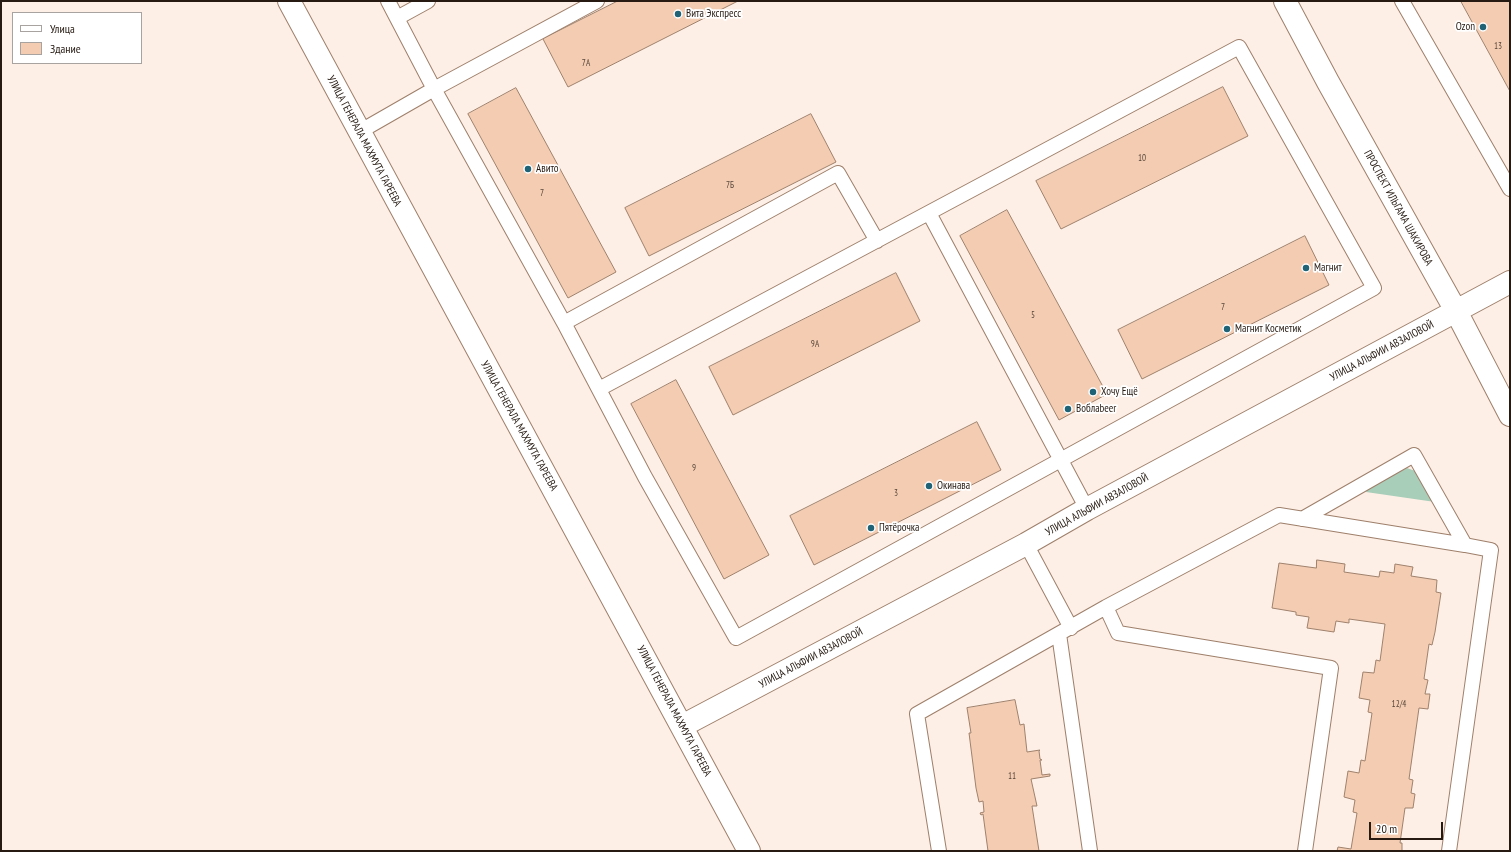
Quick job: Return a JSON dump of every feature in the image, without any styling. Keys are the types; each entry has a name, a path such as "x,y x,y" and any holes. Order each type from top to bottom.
{"street":[{"name":"УЛИЦА ГЕНЕРАЛА МАХМУТА ГАРЕЕВА","path":"289,1 749,851"},
{"name":"ПРОСПЕКТ ИЛЬГАМА ШАКИРОВА","path":"1286,1 1328,82 1456,311 1510,415"},
{"name":"УЛИЦА АЛЬФИИ АВЗАЛОВОЙ","path":"682,726 1026,544 1087,509 1510,282"}],"lane":[{"path":"388,1 434,89 564,323 645,477 736,638 1374,288 1239,47 599,389"},
{"path":"397,18 428,1"},
{"path":"360,132 434,89 597,1"},
{"path":"1402,1 1510,189"},
{"path":"564,323 838,174 877,241"},
{"path":"929,213 1087,509"},
{"path":"1302,519 1414,455 1465,545"},
{"path":"939,851 917,714 1106,607 1279,515 1491,550 1449,851"},
{"path":"1026,544 1065,631 1090,851"},
{"path":"1106,607 1118,633 1331,668 1305,851"}],"green space":[{"path":"1407,468 1418,472 1435,502 1366,492 1368,488"}],"building":[{"path":"618,1 738,1 568,87 543,39"},
{"path":"1461,1 1510,1 1510,91"},
{"path":"1223,87 1248,136 1061,229 1036,181"},
{"path":"516,88 616,272 568,298 468,114"},
{"path":"811,114 836,162 649,256 625,208"},
{"path":"1007,210 1107,394 1059,420 960,236"},
{"path":"1305,236 1329,285 1142,379 1118,330"},
{"path":"896,273 920,321 733,415 709,367"},
{"path":"676,380 769,555 724,579 631,404"},
{"path":"977,422 1001,470 814,565 790,516"},
{"path":"1317,560 1345,564 1344,572 1379,577 1380,571 1394,573 1395,564 1413,567 1411,576 1437,580 1436,592 1441,593 1432,645 1429,644 1424,679 1428,680 1425,694 1430,694 1428,709 1419,708 1409,779 1413,780 1411,793 1415,794 1413,808 1405,808 1400,843 1402,843 1402,851 1337,851 1338,847 1351,849 1357,813 1353,812 1355,800 1344,797 1348,771 1359,773 1361,760 1365,761 1372,713 1368,712 1370,700 1359,698 1363,672 1374,673 1376,660 1380,661 1385,624 1349,619 1349,623 1336,621 1334,632 1307,628 1309,617 1296,615 1296,612 1272,608 1279,563 1316,568"},
{"path":"1015,700 1020,725 1024,724 1027,752 1040,750 1042,775 1050,774 1050,776 1031,779 1037,806 1032,806 1039,851 988,851 983,814 981,815 980,813 984,812 983,801 979,802 976,788 967,708"}],"place":[{"name":"Вита Экспресс","path":"678,14"},
{"name":"Ozon","path":"1483,27"},
{"name":"Авито","path":"528,169"},
{"name":"Магнит","path":"1306,268"},
{"name":"Магнит Косметик","path":"1227,329"},
{"name":"Хочу Ещё","path":"1093,392"},
{"name":"Воблаbeer","path":"1068,409"},
{"name":"Окинава","path":"929,486"},
{"name":"Пятёрочка","path":"871,528"}]}
